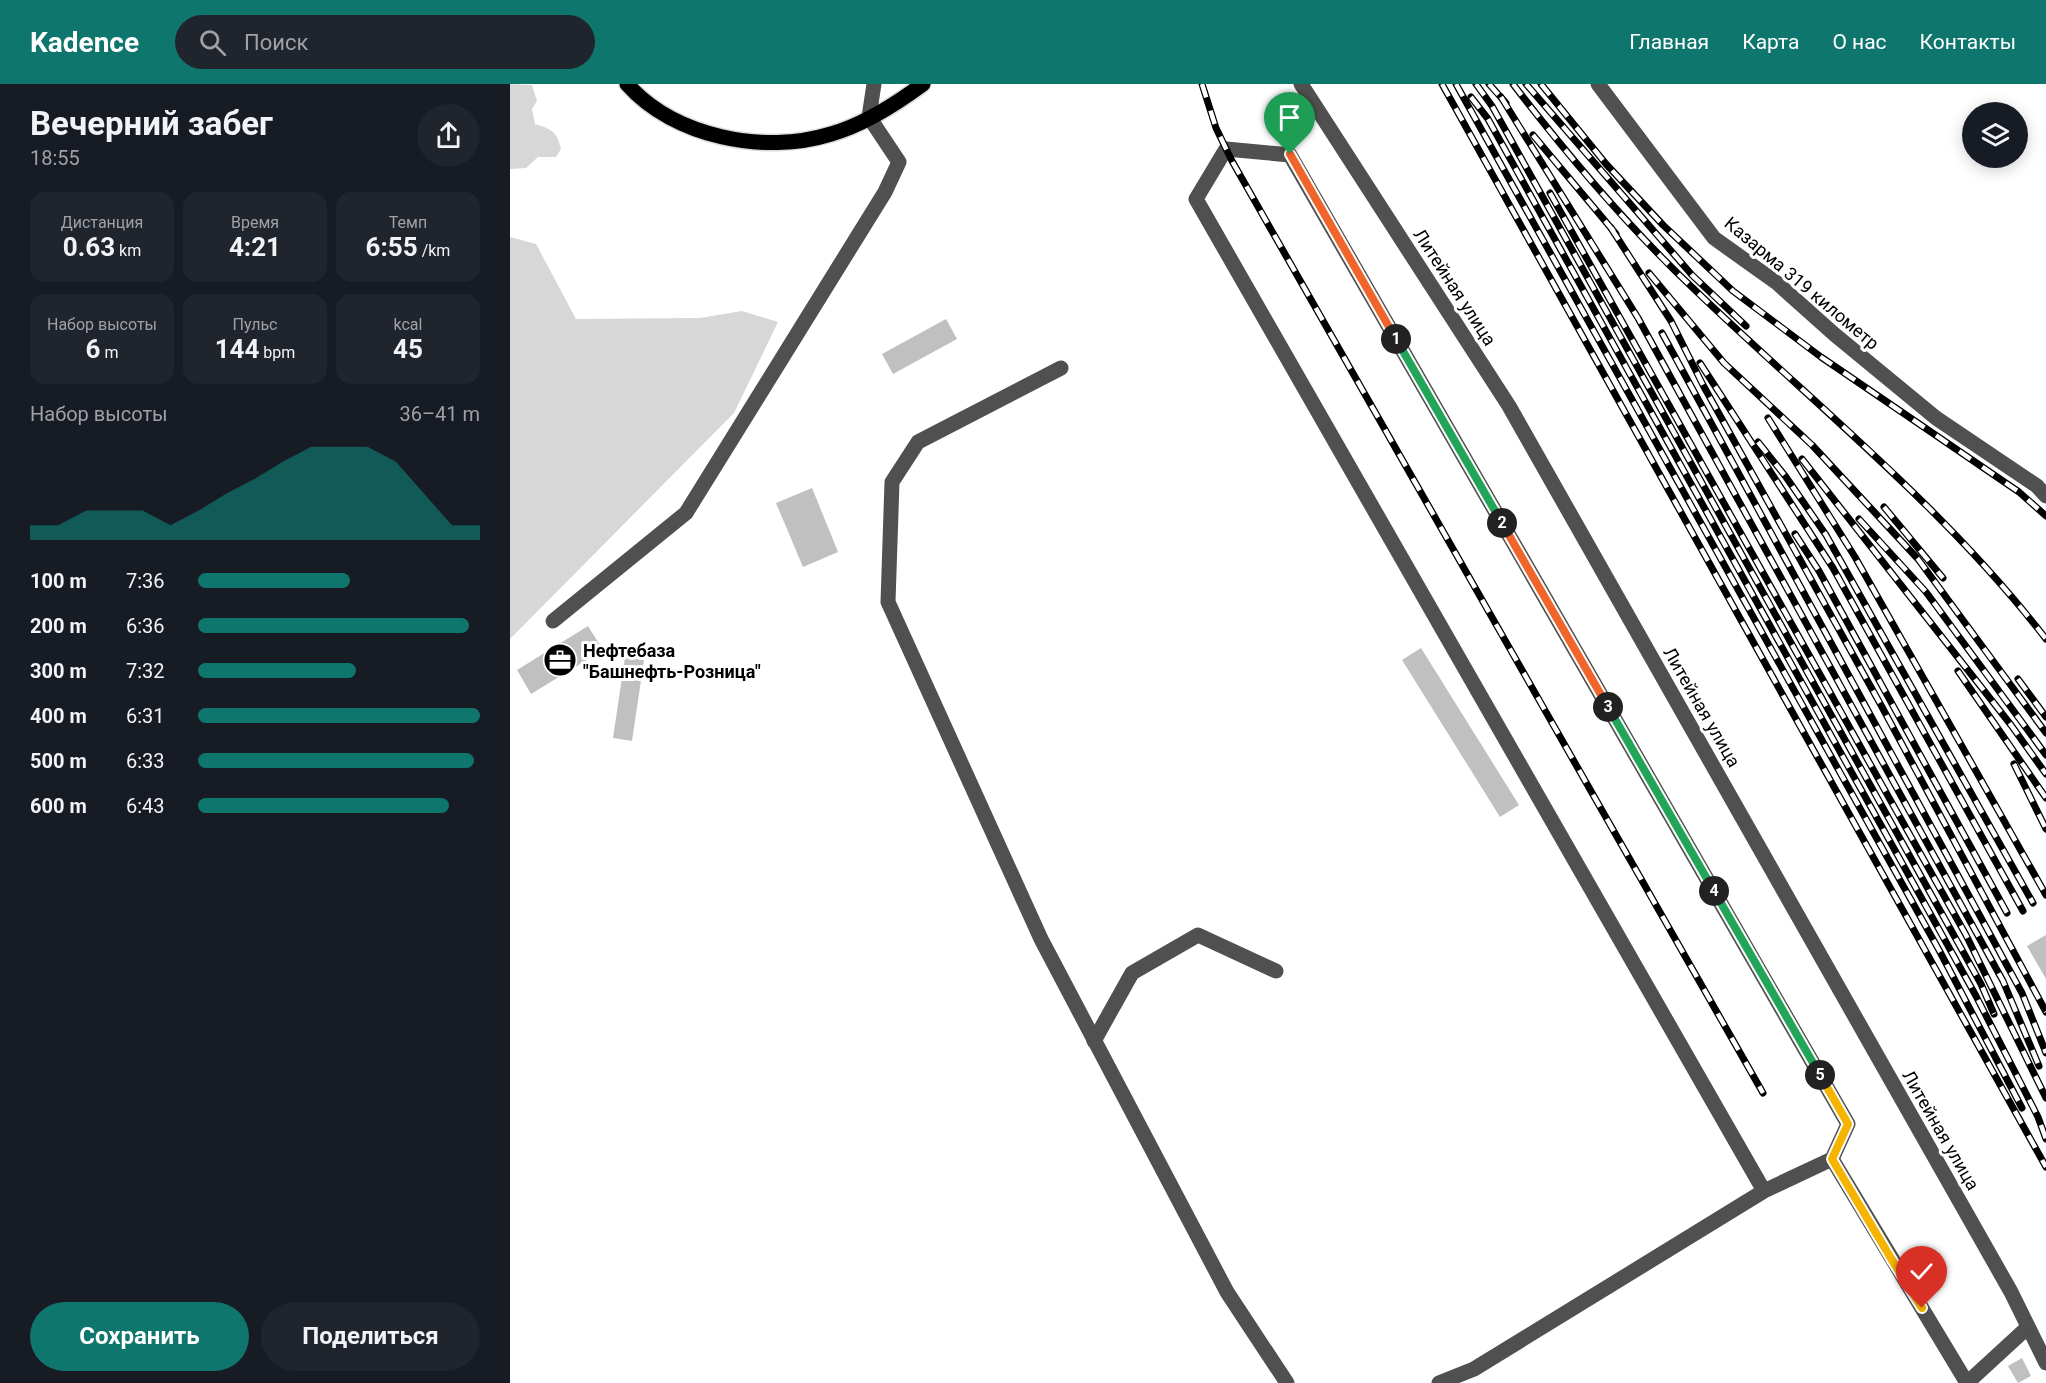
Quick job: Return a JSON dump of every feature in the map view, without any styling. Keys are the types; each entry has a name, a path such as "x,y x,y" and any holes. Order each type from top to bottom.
{"main road":[{"path":"627,84 637,95 670,119 708,134 749,141 798,141 831,134 869,117 923,84"}],"lane":[{"path":"553,621 686,513 890,182 899,162 869,117 874,84"},
{"name":"Литейная улица","path":"1301,84 1509,406 2028,1327 2046,1363"},
{"name":"Казарма 319 километр","path":"1598,84 1714,238 1777,283 1834,334 1936,418 2037,486 2046,496"},
{"path":"1439,1383 1474,1369 1764,1191 1832,1159 1848,1124 1290,154 1226,148 1196,199 1764,1191"},
{"path":"1061,369 918,442 892,482 888,602 1041,939 1227,1292 1287,1383"},
{"path":"1094,1041 1132,973 1198,935 1276,971"},
{"path":"1832,1159 1967,1383 2028,1327"}],"shaded area":[{"path":"510,84 532,85 537,101 532,109 535,124 549,129 558,138 561,149 556,157 538,157 526,168 510,169"},
{"path":"510,237 536,244 576,319 700,318 742,311 778,322 734,413 510,639"}],"building":[{"path":"946,319 957,339 893,374 882,354"},
{"path":"812,488 838,552 803,567 776,503"},
{"name":"Нефтебаза \"Башнефть-Розница\"","path":"588,626 603,650 531,694 517,670"},
{"path":"1421,648 1519,805 1500,817 1402,660"},
{"path":"625,657 644,660 632,741 613,738"},
{"path":"2046,935 2046,979 2027,946"},
{"path":"2022,1358 2031,1376 2018,1383 2008,1366"}],"railway":[{"path":"1202,84 1216,128 1232,161 1763,1093"},
{"path":"1442,84 2046,1167"},
{"path":"1456,84 1939,950 2022,1108"},
{"path":"1476,84 1492,106 1981,984 1994,1014"},
{"path":"1489,84 1506,103"},
{"path":"1513,84 1578,165 1671,267 1922,501 2007,591 2046,639"},
{"path":"1526,84 1692,275 1746,326"},
{"path":"1541,84 1606,164 1663,225 1733,291 1821,357 2019,492 2046,516"},
{"path":"1471,97 1488,119 1976,996 2038,1117 2046,1139"},
{"path":"1501,97 1638,318 2003,981 2039,1066"},
{"path":"1533,135 1616,234"},
{"path":"1550,193 1966,935 2046,1098"},
{"path":"1611,228 1671,321 1703,385 1882,707 2046,1012"},
{"path":"1649,273 1724,363 1812,445 1918,559 2046,733"},
{"path":"1662,333 2022,993 2046,1053"},
{"path":"1700,363 1833,568 2023,911"},
{"path":"1768,418 1855,557 2046,895"},
{"path":"1758,442 1786,477 1826,535 2033,903"},
{"path":"1802,459 2011,725 2046,774"},
{"path":"1884,507 1943,578"},
{"path":"1859,519 1926,592 2046,755"},
{"path":"1795,534 1819,571 2007,913"},
{"path":"1958,671 2046,798"},
{"path":"2018,679 2046,717"},
{"path":"2014,764 2046,829"}],"place":[{"name":"Нефтебаза \"Башнефть-Розница\"","path":"560,660"}],"route":[{"path":"1290,154 1848,1124 1832,1159 1922,1308"}]}
